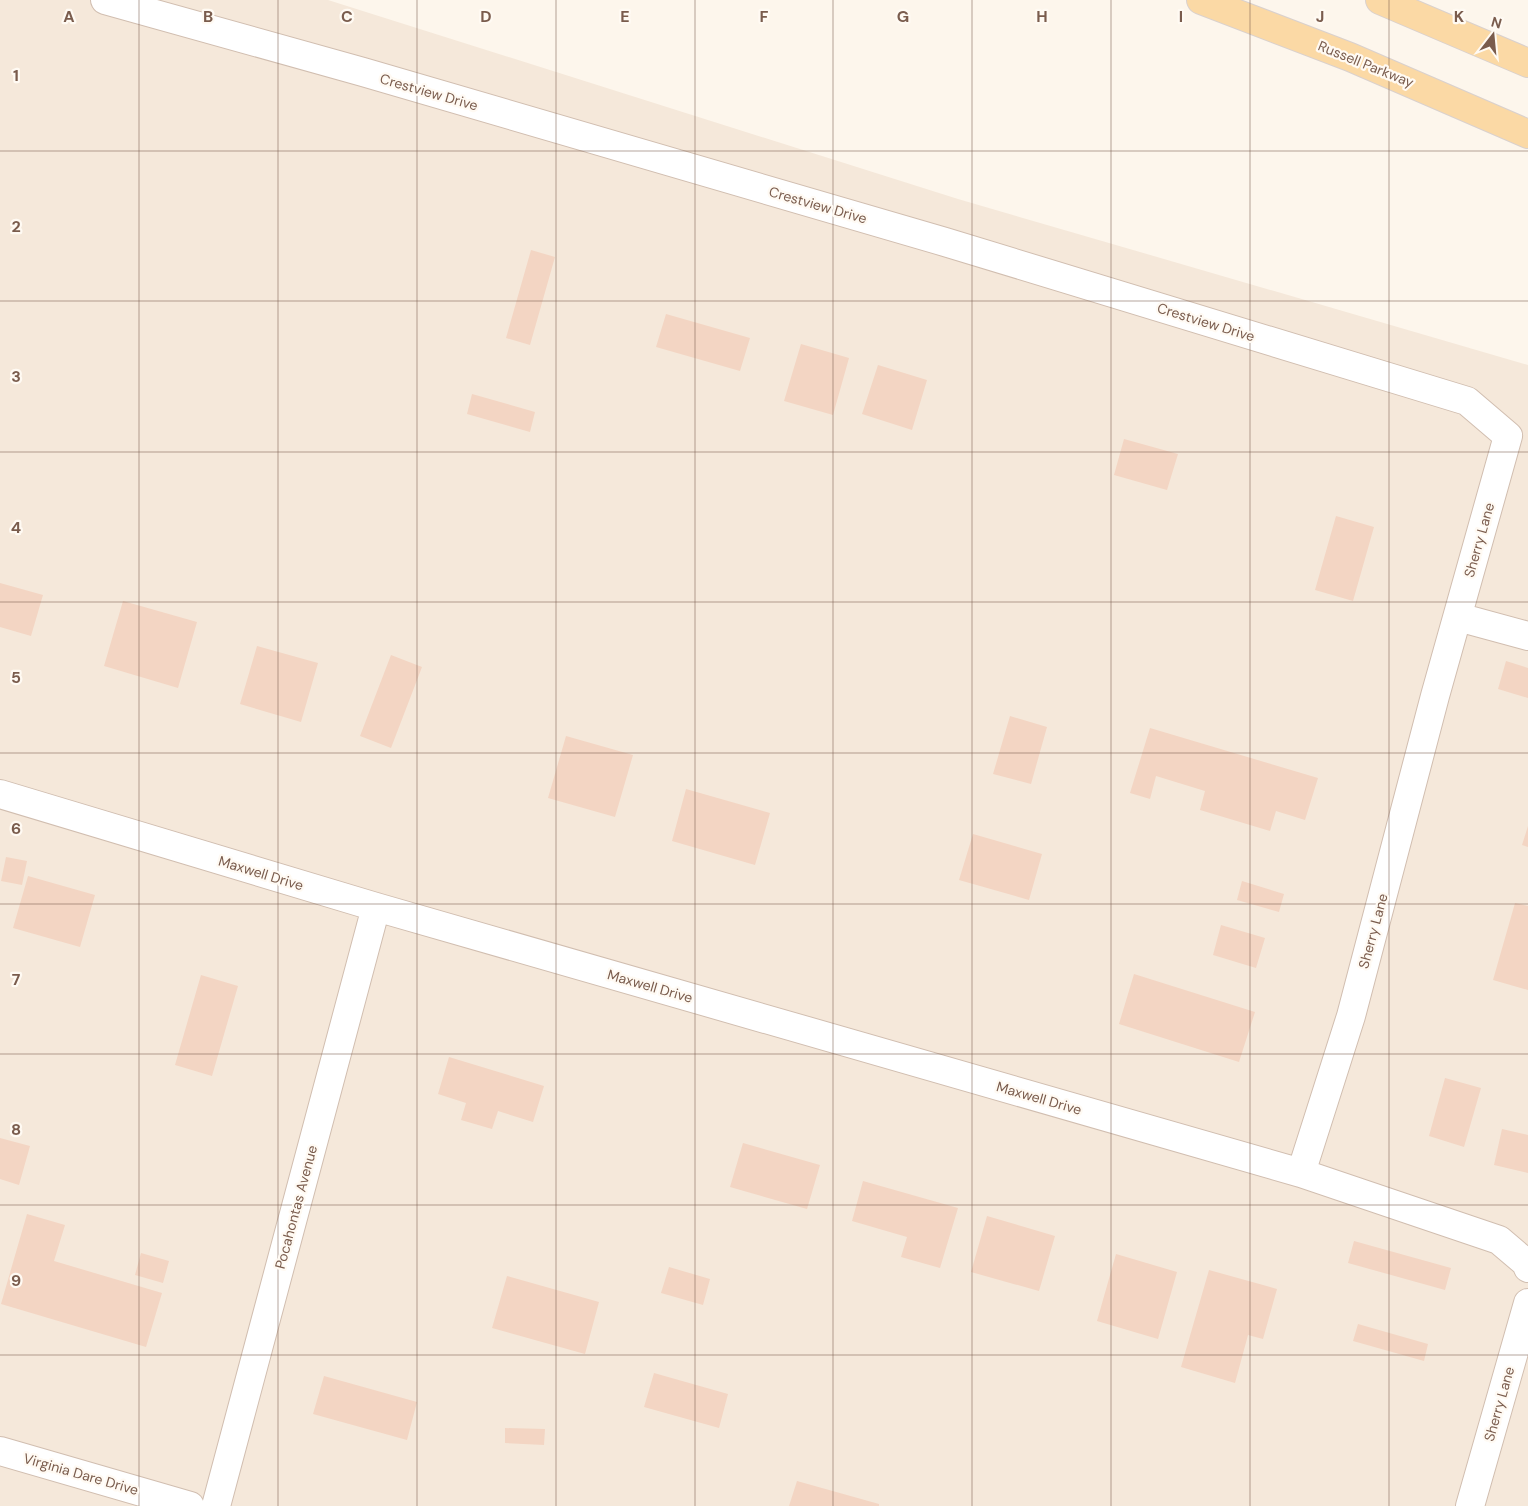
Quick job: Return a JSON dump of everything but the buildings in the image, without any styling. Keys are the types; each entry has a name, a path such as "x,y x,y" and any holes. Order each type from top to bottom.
{"main road":[{"name":"Russell Parkway","path":"1201,0 1350,57 1528,134"},
{"path":"1380,0 1528,63"}],"street":[{"name":"Crestview Drive","path":"105,0 363,72 945,242 1467,402 1508,436 1505,447"},
{"name":"Sherry Lane","path":"1301,1173 1351,1016 1505,447"},
{"path":"1458,617 1528,636"},
{"name":"Maxwell Drive","path":"0,794 376,907 1301,1173"},
{"name":"Pocahontas Avenue","path":"216,1506 376,907"},
{"path":"1301,1173 1499,1240 1526,1263 1528,1268"},
{"name":"Sherry Lane","path":"1470,1506 1528,1303"},
{"name":"Virginia Dare Drive","path":"0,1450 190,1506"}],"shaded area":[{"path":"0,0 328,0 958,199 1528,365 1528,1506 0,1506"}]}
